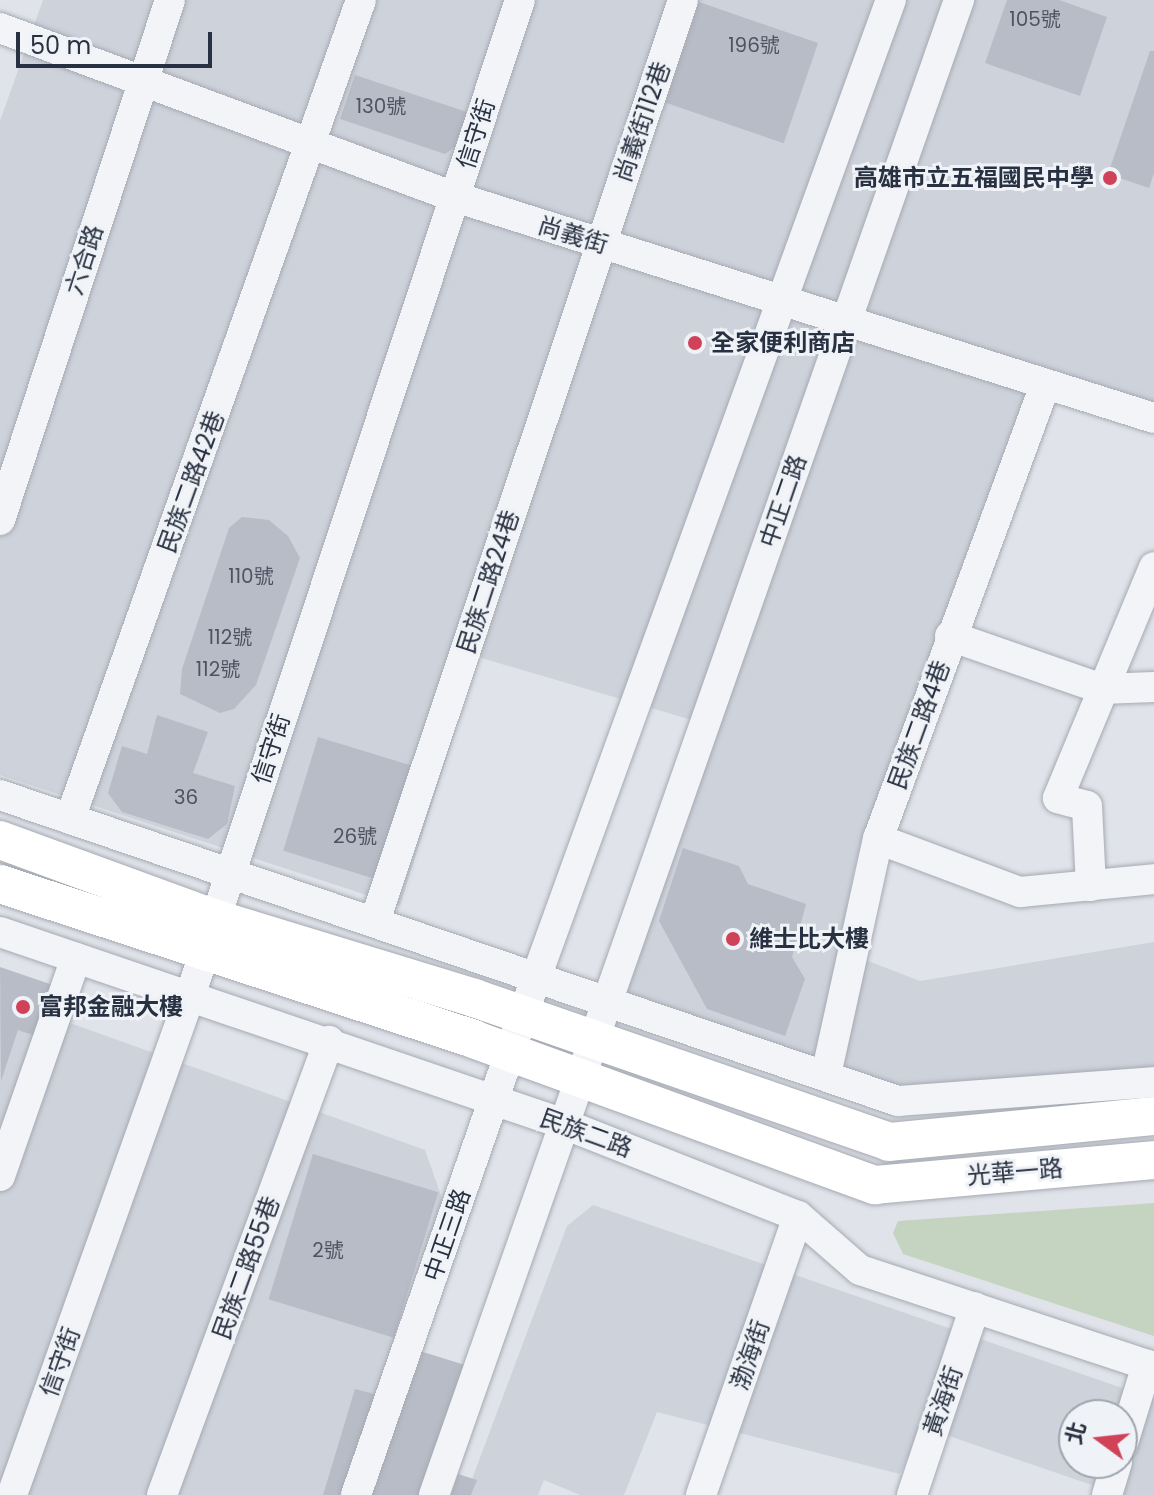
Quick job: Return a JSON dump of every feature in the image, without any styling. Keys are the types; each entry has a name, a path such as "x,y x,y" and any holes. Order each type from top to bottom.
{"main road":[{"path":"0,840 210,935 581,1077"},
{"path":"0,884 522,1015 593,1041"},
{"name":"光華一路","path":"593,1041 889,1142 1154,1116"},
{"name":"光華一路","path":"581,1077 875,1185 1154,1160"}],"street":[{"name":"六合路","path":"0,520 170,0"},
{"name":"民族二路42巷","path":"70,819 313,146 361,0"},
{"name":"信守街","path":"12,1495 190,996 520,0"},
{"name":"尚義街112巷","path":"601,243 683,0"},
{"path":"537,975 891,0"},
{"name":"中正二路","path":"607,1002 959,0"},
{"name":"尚義街","path":"0,28 455,197 1154,418"},
{"name":"民族二路24巷","path":"375,921 601,243"},
{"name":"民族二路4巷","path":"826,1075 878,839 1045,384"},
{"path":"1091,886 1087,806 1058,798 1154,567"},
{"path":"950,636 1102,689 1154,687"},
{"path":"0,795 229,876 537,975 607,1002 898,1101 1154,1082"},
{"path":"878,839 1020,892 1154,879"},
{"name":"民族二路","path":"0,932 329,1041 564,1124 798,1216 860,1270 1151,1366"},
{"path":"0,1176 76,958"},
{"name":"中正三路","path":"356,1495 537,975"},
{"path":"434,1495 607,1002"},
{"name":"民族二路55巷","path":"162,1495 329,1041"},
{"name":"渤海街","path":"701,1495 798,1216"},
{"name":"黃海街","path":"912,1495 975,1307"},
{"path":"1138,1402 1151,1366"}],"shaded area":[{"path":"43,0 1154,0 1154,405 1040,369 856,860 817,1061 623,996 719,728 478,657 400,906 0,775 0,121"},
{"path":"1154,942 1154,1072 898,1091 839,1071 863,959 920,981"},
{"path":"0,998 425,1150 444,1204 339,1495 0,1495"},
{"path":"593,1205 1154,1399 1154,1495 1121,1495 1074,1479 1138,1479 1138,1399 1058,1399 1058,1473 923,1427 900,1474 657,1412 624,1495 580,1495 544,1480 538,1495 466,1495 567,1226"}],"green space":[{"path":"1154,1203 1154,1336 903,1254 893,1233 898,1221"}],"building":[{"path":"1007,0 1059,0 1107,17 1080,96 985,63"},
{"path":"699,2 818,43 784,143 664,102"},
{"path":"1150,51 1154,51 1154,173 1149,188 1108,174"},
{"path":"355,75 467,112 455,147 445,154 340,119"},
{"path":"242,517 269,520 288,536 300,558 256,685 234,709 220,713 180,694 182,669 229,528"},
{"path":"157,715 208,732 193,773 235,786 227,824 208,839 122,812 108,793 122,746 147,754"},
{"path":"318,737 422,769 387,883 283,851"},
{"name":"維士比大樓","path":"683,848 739,866 748,884 806,904 792,957 805,979 785,1036 707,1009 659,921"},
{"name":"富邦金融大樓","path":"0,967 53,985 36,1036 18,1030 1,1081"},
{"path":"313,1154 438,1192 394,1338 269,1299"},
{"path":"404,1346 484,1371 429,1495 323,1495 355,1389 382,1396"},
{"path":"458,1474 477,1480 471,1495 451,1495"}],"place":[{"name":"高雄市立五福國民中學","path":"1110,178"},
{"name":"全家便利商店","path":"695,343"},
{"name":"維士比大樓","path":"733,939"},
{"name":"富邦金融大樓","path":"23,1007"}]}
